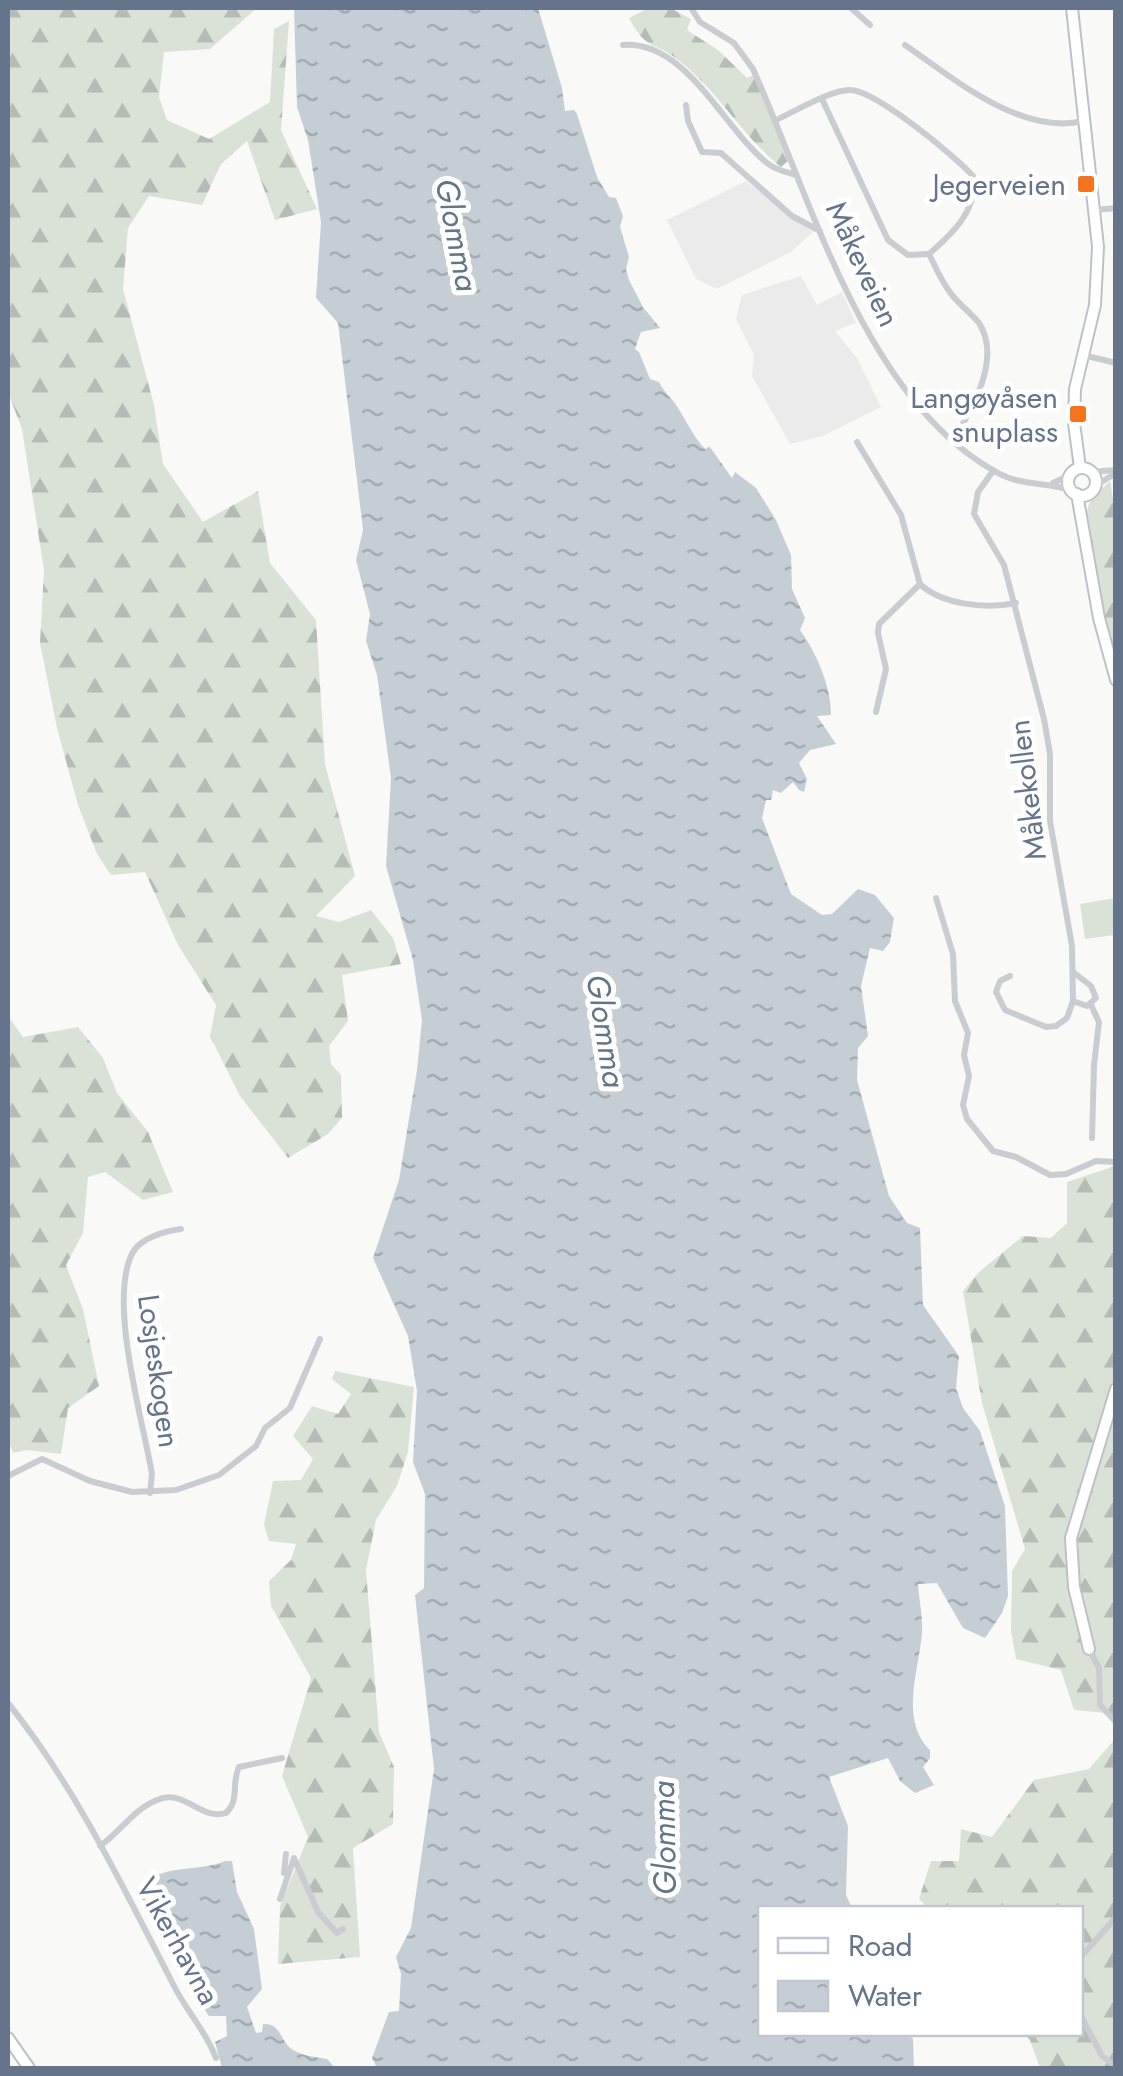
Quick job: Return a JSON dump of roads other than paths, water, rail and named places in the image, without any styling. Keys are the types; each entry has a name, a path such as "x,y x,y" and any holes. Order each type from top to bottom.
{"main road":[{"path":"1072,8 1095,210 1097,281 1074,404 1081,472 1074,492 1099,618 1116,680"},
{"path":"1081,472 1093,489"},
{"path":"1074,492 1093,489"},
{"path":"1082,518 1093,489"},
{"path":"1089,1648 1074,1587 1071,1538 1116,1389"},
{"path":"8,2038 29,2068"}],"street":[{"name":"Måkeveien","path":"691,8 700,22 734,43 744,56 776,120 849,294 906,392 952,440 993,471 1016,481 1052,483 1074,492"},
{"path":"851,8 870,24"},
{"path":"623,46 637,44 674,63 769,165 798,175"},
{"path":"906,44 980,96 1012,111 1051,124 1084,121"},
{"path":"776,120 822,100 851,90 870,94 954,157 972,176 973,192 958,224 929,254 908,256 888,240 822,100"},
{"path":"686,105 688,121 702,152 721,152 792,216 822,232"},
{"path":"1095,210 1116,208"},
{"path":"929,254 944,284 976,320 985,339 980,389 952,440"},
{"path":"1082,355 1116,363"},
{"path":"857,442 901,515 920,584 971,605 1016,604"},
{"name":"Måkekollen","path":"993,471 978,492 974,514 998,553 1016,604 1050,754 1050,822 1069,920 1073,1001"},
{"path":"1052,483 1081,472 1116,472"},
{"path":"1093,489 1116,472"},
{"path":"876,712 886,669 879,624 920,584"},
{"path":"936,898 953,954 954,995 968,1033 964,1055 969,1078 963,1105 967,1119 993,1151 1016,1157 1050,1175 1066,1174 1096,1161 1116,1162"},
{"name":"Måkekollen","path":"1073,972 1094,990 1096,998 1091,1005 1099,1022 1092,1138"},
{"path":"1010,976 1000,982 998,1000 1005,1010 1031,1023 1056,1026 1066,1018 1073,1001 1091,1005"},
{"name":"Losjeskogen","path":"150,1492 152,1474 126,1333 123,1288 137,1247 180,1229"},
{"path":"8,1476 42,1459 116,1490 150,1492 199,1483 218,1475 244,1458 265,1428 286,1412 296,1398 320,1339"},
{"path":"1089,1648 1099,1668 1100,1705 1116,1722"},
{"name":"Vikerhavna","path":"8,1704 62,1777 182,2002 208,2036 216,2058"},
{"path":"100,1846 142,1808 160,1798 181,1798 210,1814 226,1813 234,1803 239,1768 282,1758"},
{"path":"284,1884 286,1854"},
{"path":"280,1898 294,1858 318,1912 338,1933 342,1929"},
{"path":"1083,1955 1116,1917"},
{"path":"1083,2020 1102,2056 1116,2067"}],"water":[{"name":"Glomma","path":"294,8 538,8 565,111 574,110 577,114 597,177 609,197 616,198 623,216 620,227 629,257 629,280 660,328 641,332 635,349 650,379 659,382 706,450 709,446 732,478 735,472 756,488 791,555 792,589 805,618 800,630 829,693 831,715 817,716 836,744 810,750 799,763 807,779 804,792 793,782 781,793 773,790 762,818 791,894 822,915 832,914 858,889 875,895 894,918 890,942 883,951 870,948 861,986 868,1036 858,1048 857,1080 889,1196 907,1223 920,1228 923,1305 959,1356 956,1388 963,1408 980,1431 1005,1506 1008,1596 985,1638 963,1628 937,1583 918,1584 922,1633 913,1710 915,1724 930,1750 930,1758 923,1767 934,1785 915,1793 900,1781 888,1758 829,1777 848,1826 846,1895 851,1906 758,1906 758,2036 910,2036 914,2068 377,2068 372,2058 389,2012 399,2011 401,1974 396,1957 411,1928 434,1769 415,1595 424,1588 425,1494 413,1462 417,1391 408,1336 373,1258 399,1180 422,1020 413,960 386,866 391,778 377,675 366,641 370,614 356,560 363,530 338,323 316,298 321,222 308,140 297,107"},
{"path":"232,1861 237,1892 254,1929 262,1989 247,2007 256,2033 262,2032 263,2024 274,2026 293,2050 327,2059 335,2068 222,2068 215,2042 227,2036 226,2016 209,2016 172,1944 164,1942 139,1892 155,1876 166,1872"}],"place":[{"name":"Jegerveien","path":"1086,184"},
{"name":"Langøyåsen snuplass","path":"1078,414"}]}
